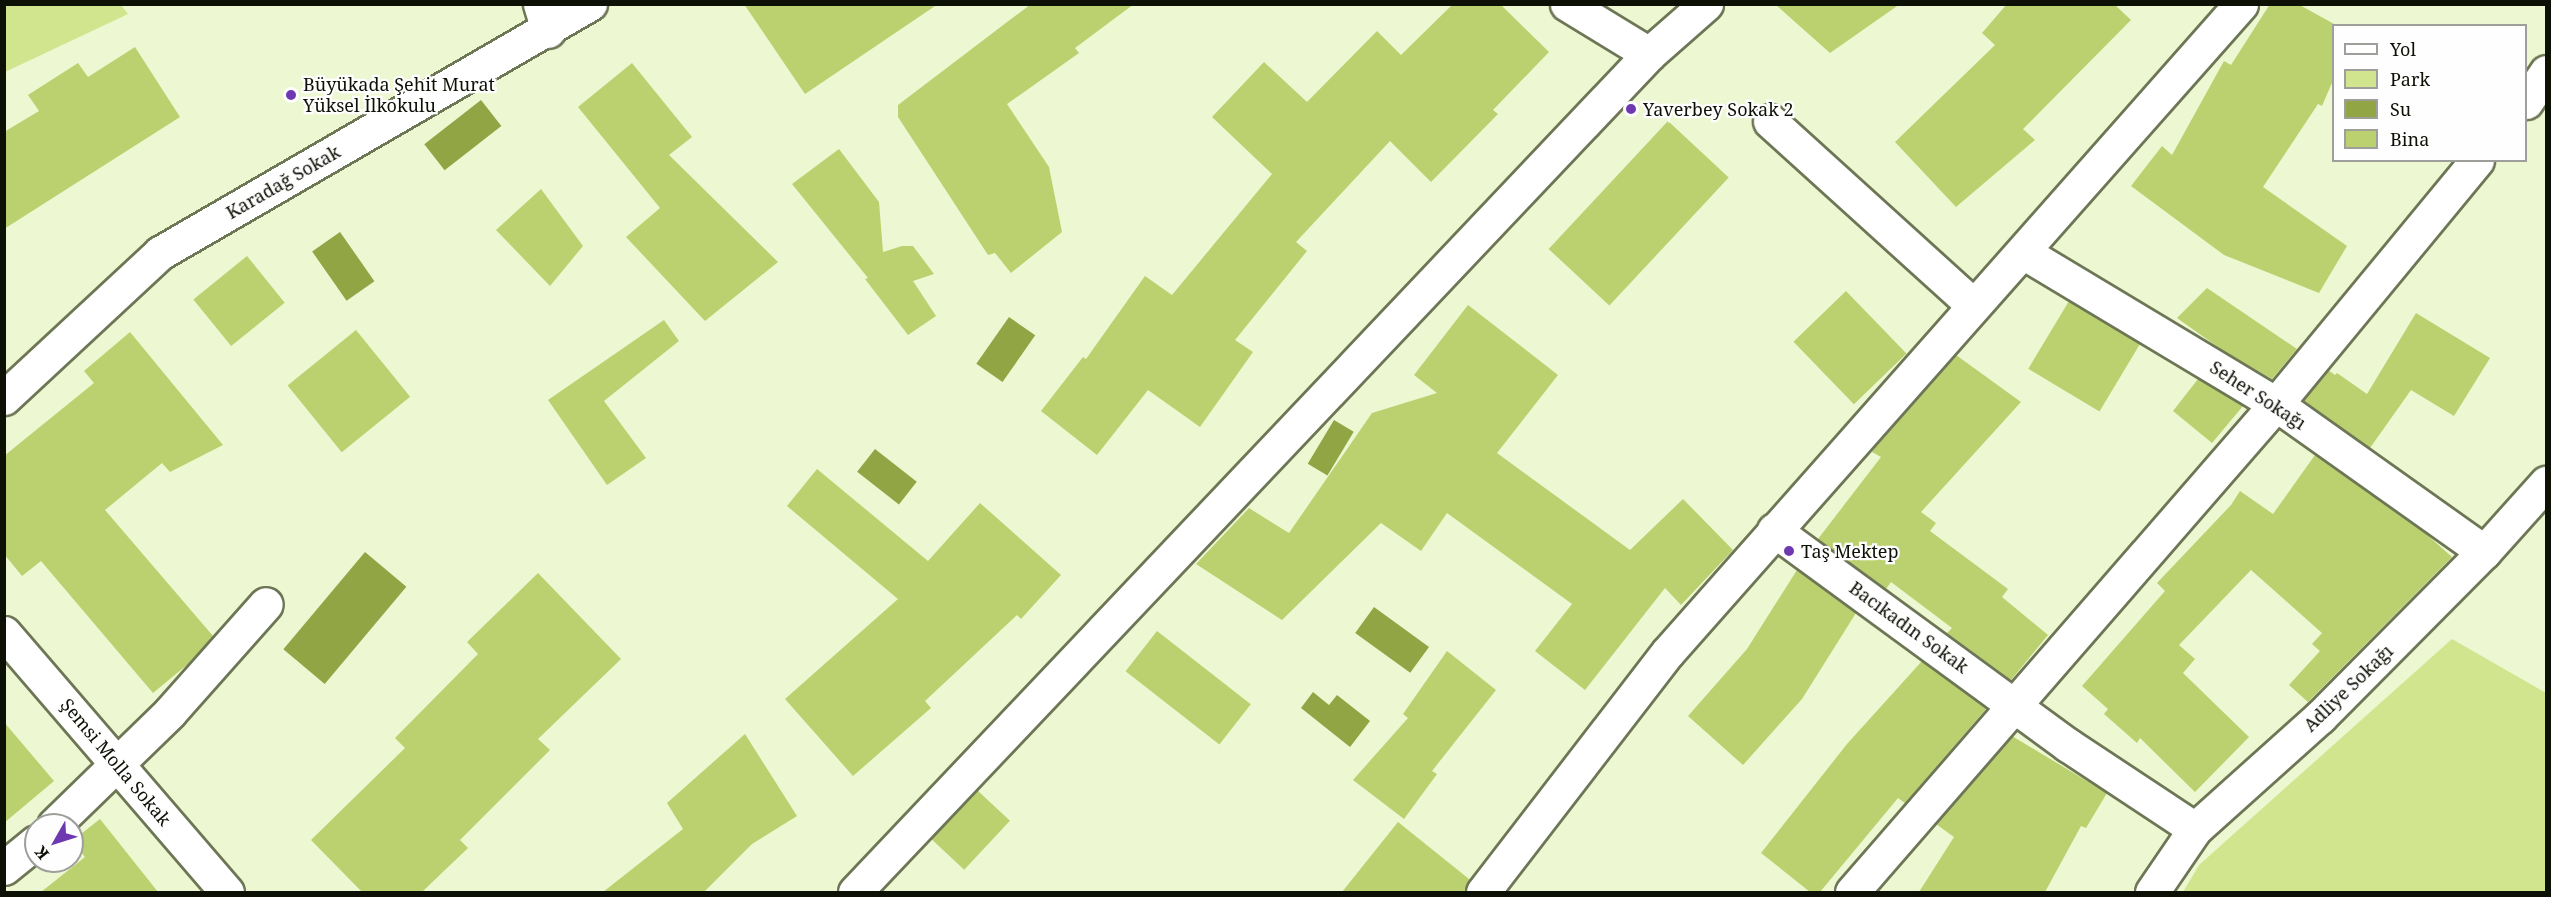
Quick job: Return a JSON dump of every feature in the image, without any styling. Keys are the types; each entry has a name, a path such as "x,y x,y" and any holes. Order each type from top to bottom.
{"street":[{"name":"Karadağ Sokak","path":"4,398 160,253 544,18 590,4"},
{"path":"1568,4 1649,54"},
{"path":"855,892 1649,54 1707,4"},
{"path":"1483,892 1668,652 2241,4"},
{"path":"2527,101 2547,72"},
{"path":"1770,121 1973,306"},
{"path":"1852,892 2013,703 2276,404 2475,162"},
{"name":"Seher Sokağı","path":"2023,252 2276,404 2484,552"},
{"name":"Adliye Sokağı","path":"2152,892 2195,829 2320,717 2484,552 2547,483"},
{"name":"Bacıkadın Sokak","path":"1774,530 2068,745 2195,829"},
{"path":"66,813 171,712 266,604"},
{"name":"Şemsi Molla Sokak","path":"4,633 227,892"},
{"path":"4,868 24,852"}],"green space":[{"path":"4,5 121,5 128,14 5,72"},
{"path":"2452,639 2546,693 2546,892 2183,892 2199,865"}],"water":[{"path":"481,100 501,126 445,170 424,144"},
{"path":"340,232 374,281 347,301 312,252"},
{"path":"1009,317 1035,335 1003,382 976,364"},
{"path":"1334,420 1354,432 1327,476 1308,464"},
{"path":"875,449 917,482 899,504 857,472"},
{"path":"365,552 406,587 325,684 283,649"},
{"path":"1374,607 1429,647 1410,673 1355,633"},
{"path":"1313,692 1329,705 1337,695 1370,721 1350,747 1301,708"}],"building":[{"path":"744,4 938,4 805,94"},
{"path":"1031,4 1134,4 1075,48 1079,53 1007,104 1049,167 1062,232 1011,273 995,253 988,255 898,117 898,105"},
{"path":"1453,4 1500,4 1549,52 1493,110 1498,114 1431,182 1390,141 1296,242 1307,251 1235,340 1253,352 1200,427 1148,390 1097,455 1041,411 1083,357 1086,359 1145,276 1172,295 1272,174 1212,117 1264,62 1307,102 1377,31 1401,55"},
{"path":"1775,4 1900,4 1830,53"},
{"path":"2007,4 2114,4 2131,20 2023,129 2035,140 1956,207 1895,142 1995,45 1982,33"},
{"path":"2270,4 2298,4 2334,24 2332,24 2332,83 2322,106 2318,104 2263,187 2347,246 2319,293 2224,255 2131,186 2162,146 2172,155 2224,61 2231,65"},
{"path":"135,47 180,117 4,229 4,132 39,111 28,95 78,63 88,77"},
{"path":"632,63 692,137 669,155 778,262 705,321 626,237 660,208 578,107"},
{"path":"1668,121 1729,178 1609,306 1549,249"},
{"path":"839,149 879,202 883,252 902,246 913,246 934,274 913,281 936,316 908,335 865,279 868,278 792,184"},
{"path":"541,189 583,246 550,286 496,230"},
{"path":"247,256 285,303 231,346 193,299"},
{"path":"2207,288 2297,349 2272,379 2222,350 2177,318"},
{"path":"1846,291 1906,354 1854,404 1793,342"},
{"path":"2069,301 2140,344 2099,411 2028,369"},
{"path":"1468,305 1558,375 1497,453 1630,550 1683,499 1733,550 1681,605 1665,588 1585,690 1535,651 1572,604 1447,513 1421,551 1381,523 1282,620 1196,564 1249,508 1289,533 1372,413 1437,393 1414,375"},
{"path":"2416,313 2490,358 2454,416 2411,390 2370,448 2303,400 2328,370 2335,375 2337,373 2367,394"},
{"path":"664,320 679,341 604,401 646,458 607,485 548,400"},
{"path":"356,330 410,397 342,452 288,385"},
{"path":"130,332 223,445 170,472 162,463 105,510 213,636 188,664 153,693 41,561 22,576 4,554 4,456 94,383 84,371"},
{"path":"1956,355 2021,402 1921,512 1936,523 1930,531 2008,589 2002,597 2048,635 2011,680 1947,633 1952,628 1891,582 1886,589 1818,539 1881,457 1872,452 1878,443"},
{"path":"2198,379 2243,406 2212,443 2173,411"},
{"path":"2315,455 2425,533 2452,557 2308,702 2289,685 2320,651 2312,644 2322,633 2251,570 2179,645 2195,659 2183,673 2249,737 2195,792 2140,738 2137,743 2104,714 2108,709 2082,686 2165,591 2157,583 2231,505 2240,491 2273,514"},
{"path":"817,469 928,561 980,503 1061,575 1021,619 1017,615 925,701 931,708 853,776 785,699 898,599 787,506"},
{"path":"1797,570 1856,613 1802,699 1743,765 1688,716 1747,649"},
{"path":"538,573 621,659 538,739 550,750 460,840 468,848 422,892 362,892 311,840 405,748 395,738 478,654 467,642"},
{"path":"1157,631 1251,704 1219,744 1126,671"},
{"path":"1447,651 1496,690 1432,771 1437,774 1404,819 1353,780 1408,718 1403,714"},
{"path":"1922,661 1986,709 1905,803 1898,798 1820,892 1810,892 1761,853 1847,744"},
{"path":"4,722 54,781 4,823"},
{"path":"745,734 797,816 752,844 704,892 603,892 683,829 667,803"},
{"path":"2012,736 2107,793 2086,828 2081,826 2045,892 1919,892 1954,837 1936,824"},
{"path":"977,790 1010,821 964,870 931,839"},
{"path":"100,819 158,892 41,892 65,873 84,873 84,832"},
{"path":"1398,822 1469,879 1465,892 1342,892"}],"place":[{"name":"Büyükada Şehit Murat Yüksel İlkokulu","path":"291,95"},
{"name":"Yaverbey Sokak 2","path":"1631,109"},
{"name":"Taş Mektep","path":"1789,551"}]}
